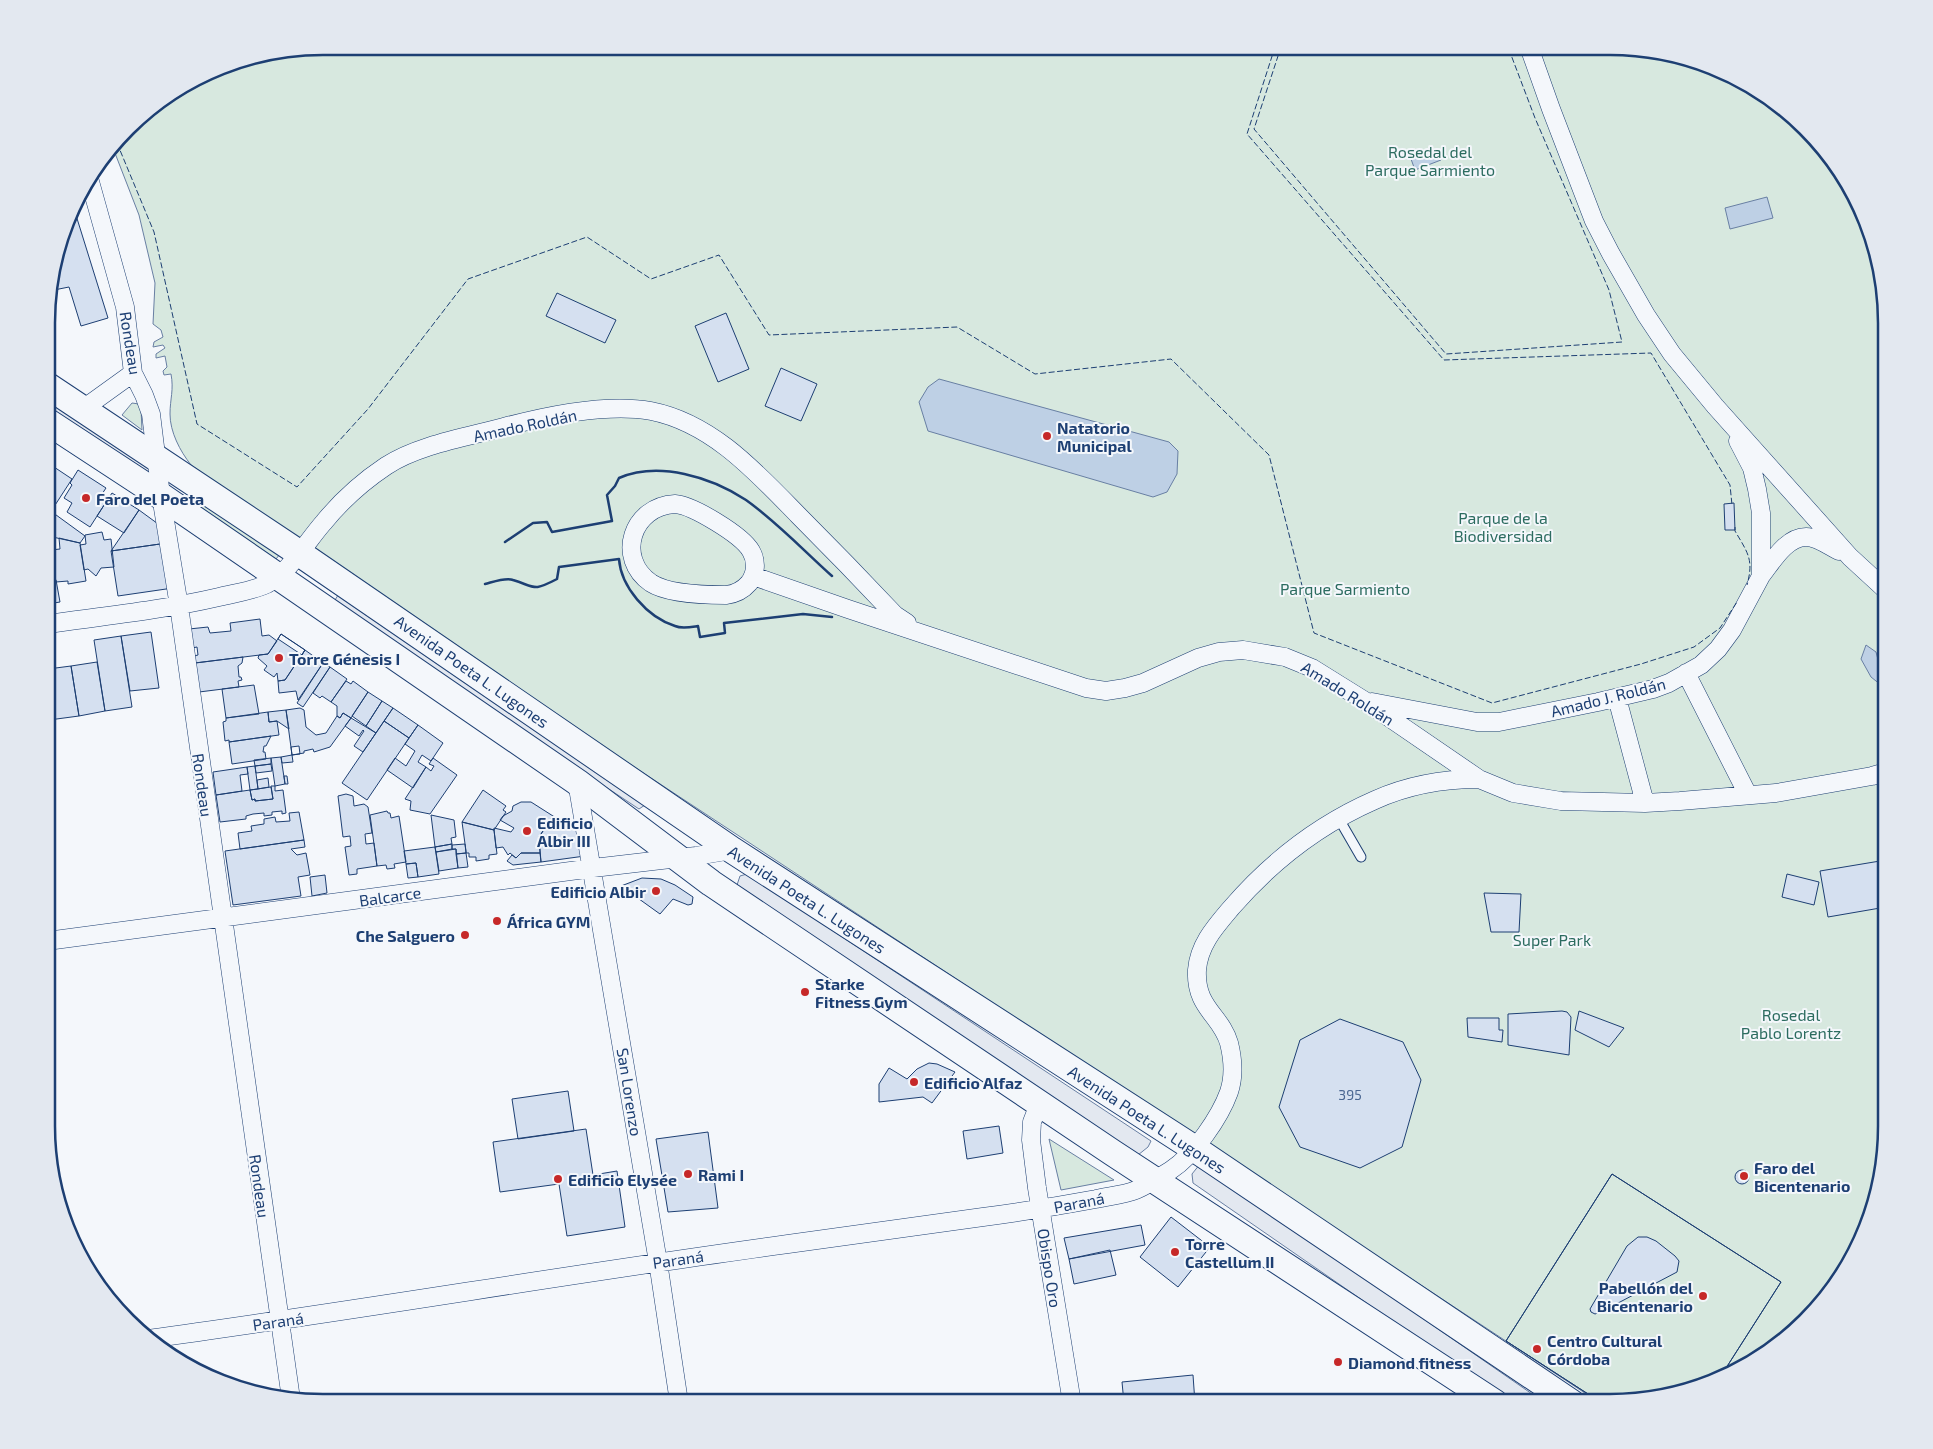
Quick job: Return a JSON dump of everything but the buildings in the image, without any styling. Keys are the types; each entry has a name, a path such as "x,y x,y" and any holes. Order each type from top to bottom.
{"main road":[{"name":"Avenida Poeta L. Lugones","path":"55,391 299,553 732,850 1195,1149 1559,1394"},
{"name":"Avenida Poeta L. Lugones","path":"55,427 279,576 577,782 711,883 1155,1180 1468,1393"}],"street":[{"path":"1532,55 1570,161 1594,220 1646,315 1672,354 1728,422 1850,557 1878,583"},
{"name":"Rondeau","path":"92,188 125,307 133,374 151,414 161,496 179,606 290,1392"},
{"path":"82,409 133,374"},
{"name":"Amado Roldán","path":"279,576 323,522 358,486 390,464 410,455 446,443 556,415 617,409 648,410 672,416 699,429 723,444 752,468 895,614 919,631"},
{"name":"Amado J. Roldán","path":"1364,701 1478,722 1499,722 1617,698 1669,683 1701,665 1718,649 1732,630 1760,576 1761,513 1757,489 1752,468 1728,422"},
{"path":"669,504 685,505 745,543 751,551 754,561 754,576 744,588 730,594 674,590 657,586 644,577 636,564 632,545 635,530 643,517 655,508 669,504"},
{"path":"1760,576 1788,543 1806,537 1816,539 1850,557"},
{"path":"55,623 179,606 256,588 279,576"},
{"name":"Amado Roldán","path":"754,576 1086,688 1106,690 1144,683 1198,658 1219,652 1243,650 1284,657 1312,668 1479,779"},
{"path":"1686,674 1748,795"},
{"path":"1617,698 1645,804"},
{"path":"1479,779 1512,793 1561,801 1645,804 1776,793 1878,774"},
{"name":"Paraná","path":"158,1338 280,1321 658,1262 1041,1209 1134,1192 1177,1167 1195,1149 1230,1090 1233,1071 1229,1041 1204,1006 1199,990 1197,970 1202,948 1211,932 1268,869 1296,846 1339,819 1374,800 1404,789 1454,779 1479,779"},
{"name":"San Lorenzo","path":"577,782 658,1262 677,1394"},
{"name":"Balcarce","path":"55,940 732,850"},
{"name":"Obispo Oro","path":"1039,1104 1032,1122 1031,1140 1071,1394"}],"lane":[{"path":"1339,819 1361,857"}],"green space":[{"name":"Parque Sarmiento","path":"323,55 1610,55 1645,57 1680,64 1713,75 1759,100 1800,133 1833,174 1858,220 1869,253 1876,288 1878,323 1878,1126 1876,1161 1869,1196 1858,1229 1833,1275 1812,1303 1787,1328 1759,1349 1713,1374 1680,1385 1645,1392 1586,1394 367,591 191,465 183,454 170,421 171,374 164,375 163,371 167,367 165,356 156,358 156,354 165,348 163,345 153,347 154,342 163,337 161,330 153,324 155,283 139,215 115,153 133,133 174,100 220,75 253,64 288,57"},
{"path":"132,403 139,404 141,409 142,430 122,415"},
{"path":"199,502 280,554 276,559 196,505"},
{"path":"1049,1139 1114,1180 1061,1190"}],"shaded area":[{"path":"55,399 152,463 151,475 55,416"},
{"path":"340,592 645,805 639,809 336,608 335,600"},
{"path":"747,874 1151,1141 1148,1147 1138,1155 737,885 740,876"},
{"path":"1200,1164 1532,1394 1498,1394 1193,1183 1192,1174"}],"water":[{"path":"1437,149 1441,160 1415,170 1411,159"},
{"path":"1767,197 1773,218 1730,229 1725,208"},
{"name":"Natatorio Municipal","path":"939,379 1169,442 1178,451 1177,474 1167,492 1153,497 928,431 919,402 928,387"},
{"path":"1866,645 1876,652 1878,683 1871,677 1861,659"}],"fence":[{"path":"1272,55 1247,134 1444,360 1651,353 1730,485 1732,505"},
{"path":"1278,55 1254,129 1446,354 1622,342 1609,290 1535,118 1511,55"},
{"path":"119,148 154,232 197,424 297,487 368,409 468,279 587,237 651,279 719,255 769,335 957,327 1035,374 1171,359 1269,455 1314,633 1492,703 1641,664 1694,647 1720,628 1737,602"},
{"path":"1735,527 1735,531 1749,557 1750,569 1747,585"}],"wall":[{"path":"505,542 533,523 547,522 552,532 612,521 607,495 619,478 635,473 668,471 701,478 717,484 746,500 779,527 832,576"},
{"path":"485,584 510,579 538,587 557,579 559,567 619,559 625,580 637,600 665,622 684,628 698,626 700,637 725,633 724,623 803,614 832,617"}],"place":[{"name":"Natatorio Municipal","path":"1047,436"},
{"name":"Faro del Poeta","path":"86,498"},
{"name":"Torre Génesis I","path":"279,658"},
{"name":"Edificio Albir III","path":"527,831"},
{"name":"Edificio Albir","path":"656,891"},
{"name":"África GYM","path":"497,921"},
{"name":"Che Salguero","path":"465,935"},
{"name":"Starke Fitness Gym","path":"805,992"},
{"name":"Edificio Alfaz","path":"914,1082"},
{"name":"Rami I","path":"688,1174"},
{"name":"Faro del Bicentenario","path":"1744,1176"},
{"name":"Edificio Elysée","path":"558,1179"},
{"name":"Torre Castellum II","path":"1175,1252"},
{"name":"Pabellón del Bicentenario","path":"1703,1296"},
{"name":"Centro Cultural Córdoba","path":"1537,1349"},
{"name":"Diamond fitness","path":"1338,1362"}],"park label":[{"name":"Rosedal del Parque Sarmiento","path":"1430,160"},
{"name":"Parque de la Biodiversidad","path":"1503,526"},
{"name":"Super Park","path":"1552,939"},
{"name":"Rosedal Pablo Lorentz","path":"1791,1023"}]}
